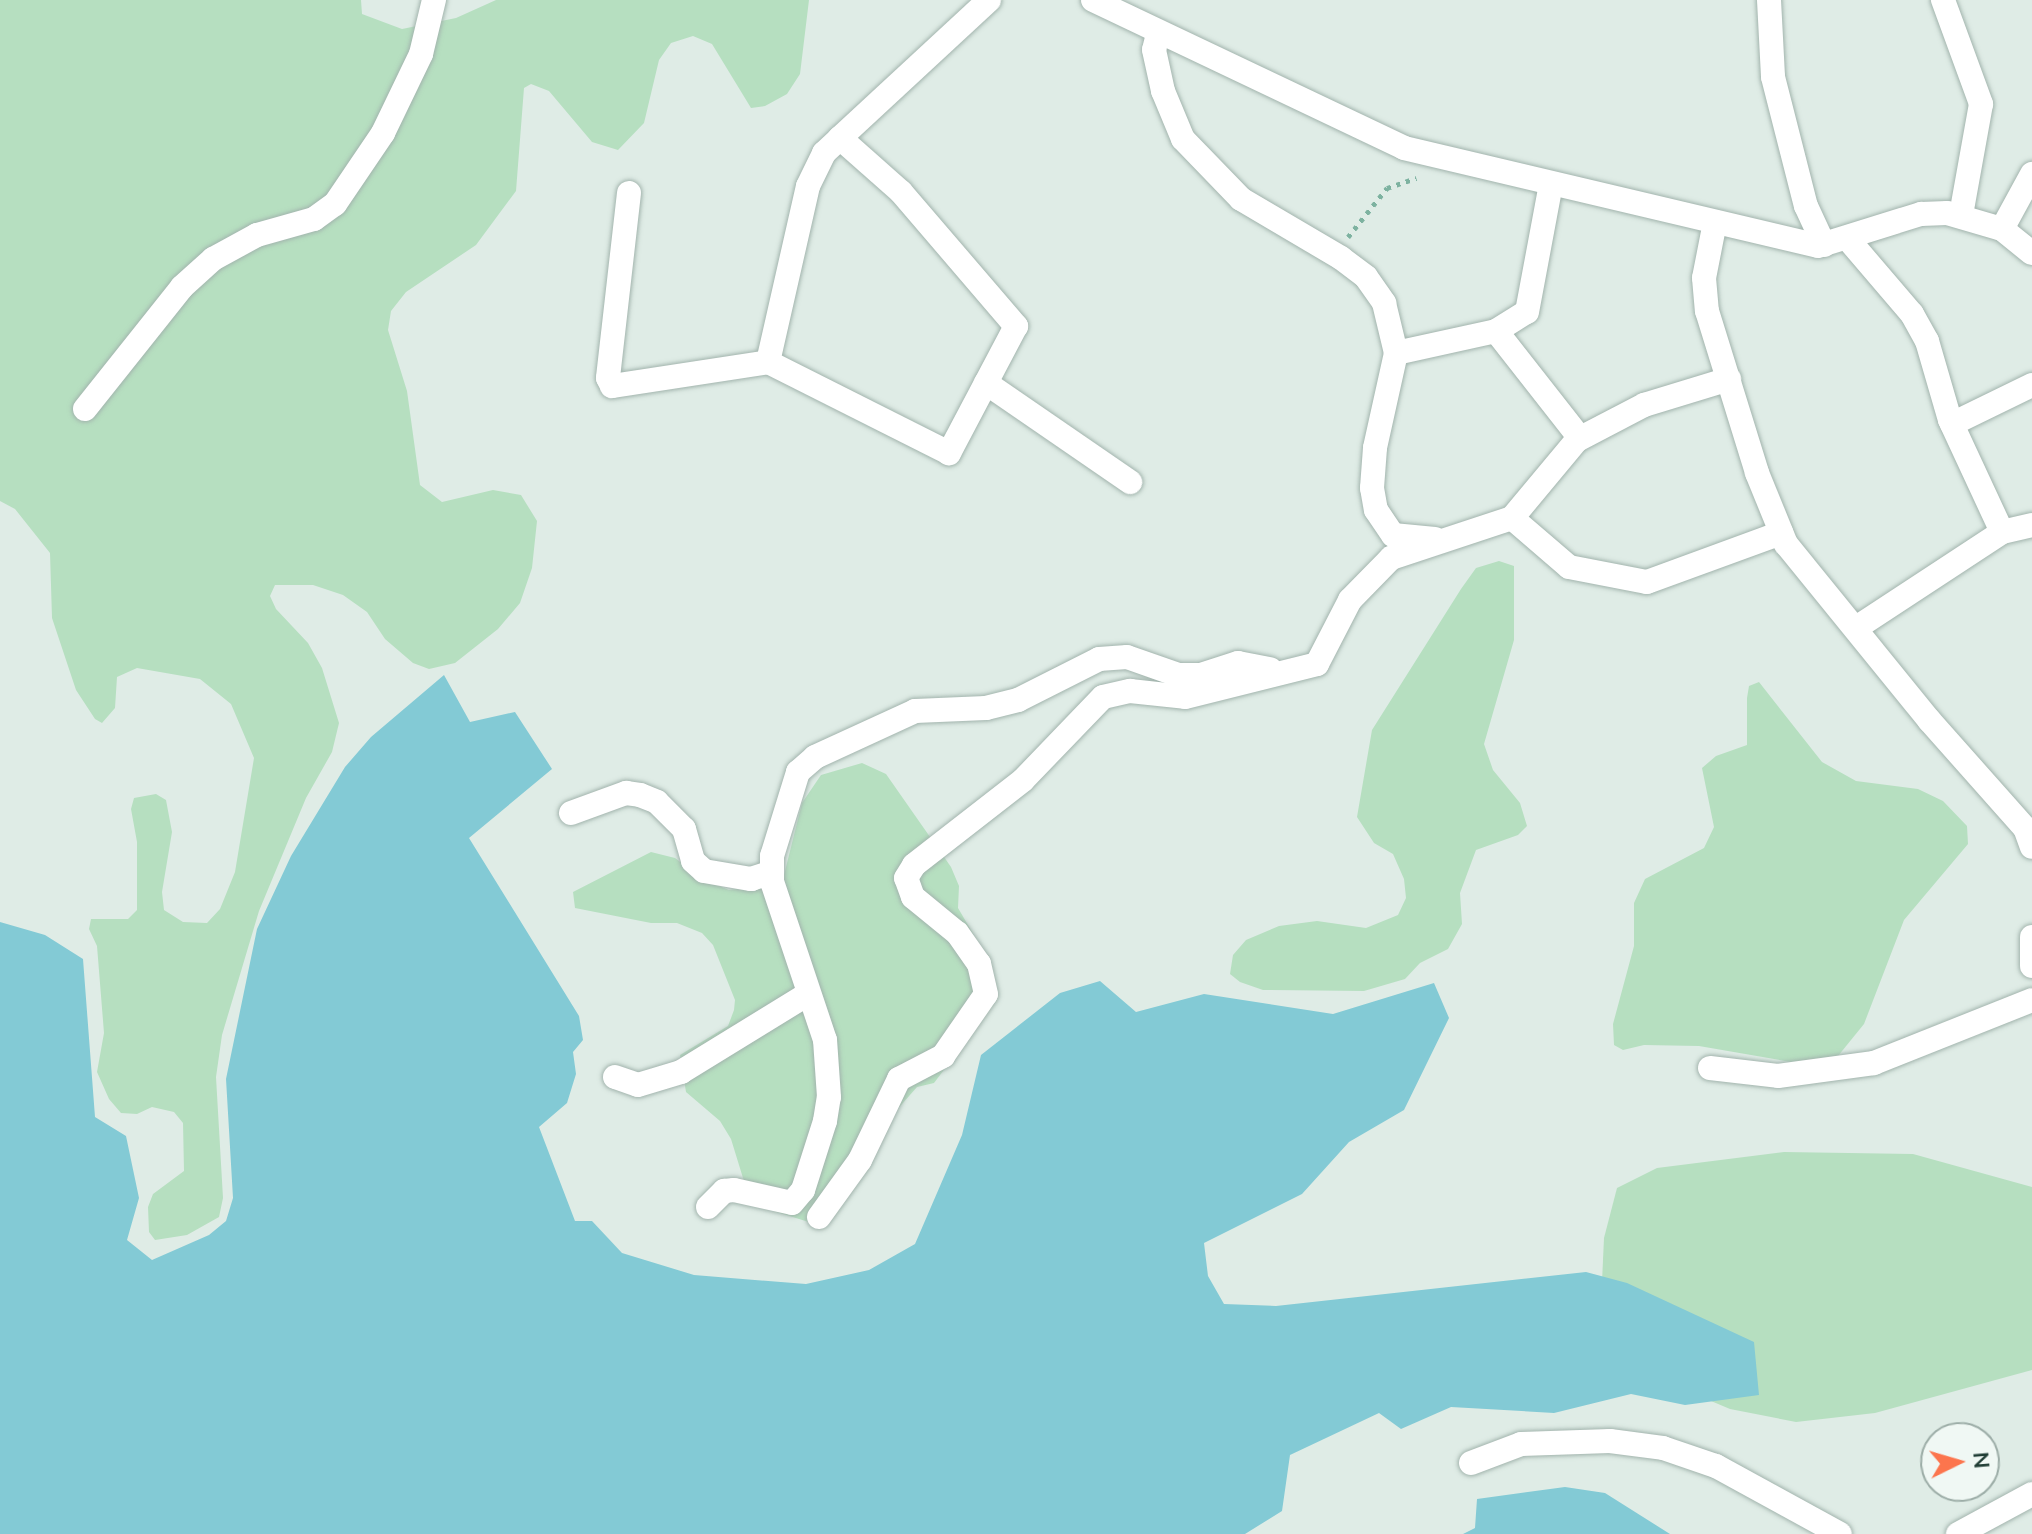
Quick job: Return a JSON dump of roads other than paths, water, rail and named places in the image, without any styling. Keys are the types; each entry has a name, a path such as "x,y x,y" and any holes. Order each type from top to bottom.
{"street":[{"path":"85,409 182,287 213,259 257,235 314,219 335,204 383,133 421,54 434,0"},
{"path":"768,362 808,186 824,153 989,0"},
{"path":"1093,0 1158,34 1404,148 1715,222 1835,241 1921,214 1961,215 2002,229 2032,253"},
{"path":"1769,0 1773,77 1806,206 1835,241 1912,314 1927,341 1952,424 2002,532"},
{"path":"1943,0 1981,104 1961,215"},
{"path":"1158,34 1154,50 1163,91 1183,139 1241,199 1366,277 1384,303 1396,353 1375,448 1372,488 1376,510 1393,535 1445,539"},
{"path":"629,193 608,378 612,386 768,362 949,453 1016,326 901,192 840,138"},
{"path":"2002,229 2032,174"},
{"path":"1396,353 1496,331 1527,312 1551,184"},
{"path":"1715,222 1704,278 1707,311 1757,473 1781,533 1856,628 2025,828 2032,847"},
{"path":"1496,331 1580,438"},
{"path":"819,1217 860,1160 899,1079 943,1056 986,994 979,964 957,933 913,897 906,878 914,865 1023,780 1103,697 1130,691 1185,697 1317,664 1350,600 1391,558 1512,518 1580,438 1644,405 1729,379"},
{"path":"986,383 1130,482"},
{"path":"1952,424 2032,385"},
{"path":"1512,518 1569,567 1647,582 1781,533"},
{"path":"1856,628 2002,532 2032,525"},
{"path":"708,1207 724,1191 792,1203 803,1190 829,1097 825,1040 772,872 778,828 798,772 815,757 915,711 986,708 1018,700 1080,667 1115,656 1178,675 1201,675 1238,663 1279,673"},
{"path":"571,813 626,793 640,795 657,802 684,829 693,861 704,871 751,879 772,872"},
{"path":"2032,937 2032,966"},
{"path":"615,1077 638,1085 681,1072 808,994"},
{"path":"1710,1068 1778,1076 1874,1063 2032,1000"},
{"path":"1471,1463 1521,1444 1610,1441 1663,1448 1716,1466 1840,1534"},
{"path":"1958,1534 2032,1494"}],"water":[{"path":"444,675 470,722 515,712 552,769 469,838 579,1016 583,1040 573,1052 576,1074 567,1103 539,1127 575,1221 592,1221 622,1253 694,1275 806,1284 869,1270 915,1244 962,1135 981,1055 1060,993 1100,981 1136,1012 1204,994 1333,1014 1434,983 1449,1018 1404,1110 1349,1142 1302,1194 1204,1243 1208,1276 1224,1304 1276,1306 1586,1272 1627,1283 1754,1342 1759,1395 1685,1405 1631,1394 1554,1413 1451,1407 1401,1429 1379,1413 1290,1455 1282,1511 1245,1534 0,1534 0,922 45,935 83,959 95,1117 126,1136 139,1198 127,1240 152,1260 209,1235 226,1221 233,1198 226,1079 257,929 291,856 345,767 371,737"},
{"path":"1565,1487 1605,1493 1670,1534 1463,1534 1475,1528 1477,1499"}]}
